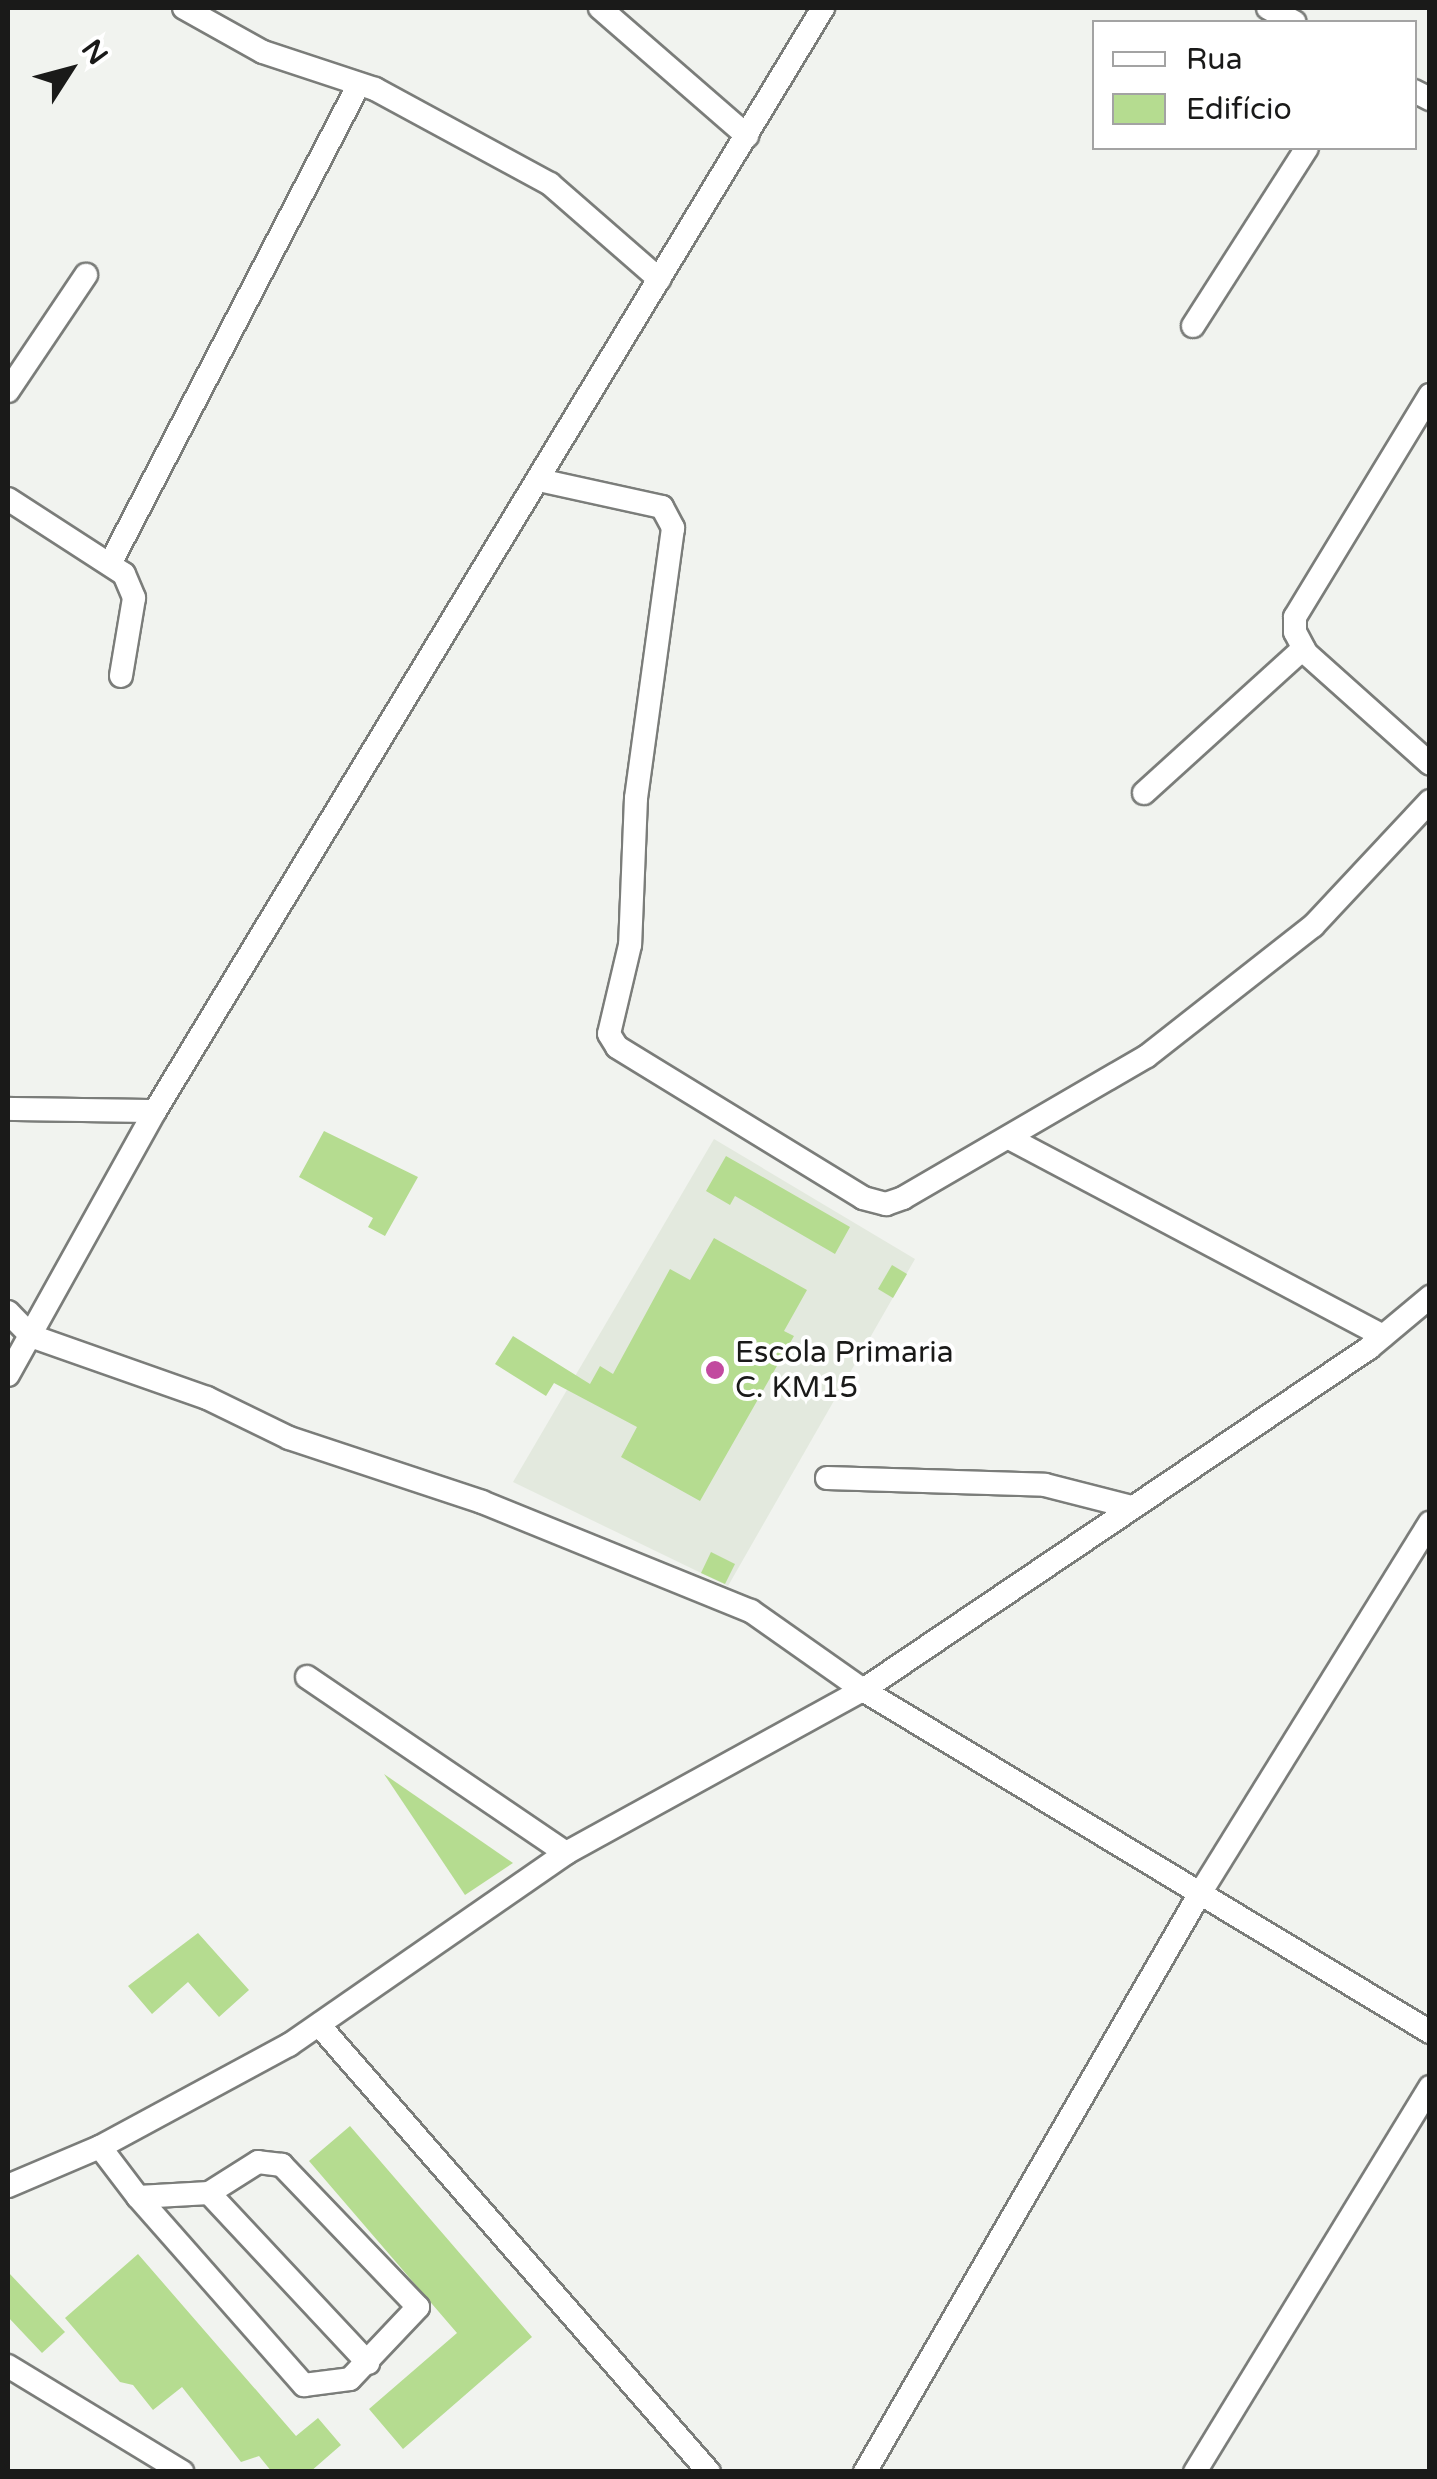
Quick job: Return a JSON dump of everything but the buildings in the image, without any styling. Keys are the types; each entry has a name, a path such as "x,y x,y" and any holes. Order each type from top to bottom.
{"street":[{"path":"600,8 747,136"},
{"path":"8,1374 155,1111 823,8"},
{"path":"1268,8 1290,20"},
{"path":"199,12 263,52 359,84 550,184 659,279"},
{"path":"112,560 359,84"},
{"path":"1192,326 1306,150"},
{"path":"8,392 86,275"},
{"path":"1430,395 1295,617 1303,649 1430,764"},
{"path":"539,480 662,507 673,528 636,798 630,946 609,1024 612,1042 863,1198 886,1204 1009,1138 1148,1056 1312,926 1430,801"},
{"path":"8,499 56,536 112,560 134,598 121,676"},
{"path":"1144,793 1303,649"},
{"path":"8,1109 155,1111"},
{"path":"1009,1138 1383,1336"},
{"path":"8,2186 100,2147 320,2024 566,1854 863,1690 1383,1336 1430,1297"},
{"path":"8,1312 30,1336 207,1398 289,1438 482,1502 751,1610 863,1690 1430,2032"},
{"path":"828,1478 1045,1484 1132,1506"},
{"path":"865,2472 1199,1895 1430,1522"},
{"path":"307,1678 566,1854"},
{"path":"320,2024 709,2472"},
{"path":"1195,2472 1430,2087"},
{"path":"100,2147 138,2198 304,2386 350,2379 414,2314 416,2300 282,2165 258,2162 209,2194 138,2198"},
{"path":"209,2194 368,2362"},
{"path":"8,2366 182,2472"}],"shaded area":[{"name":"Escola Primaria C. KM15","path":"714,1139 915,1259 728,1586 513,1482"}],"place":[{"name":"Escola Primaria C. KM15","path":"715,1370"}]}
